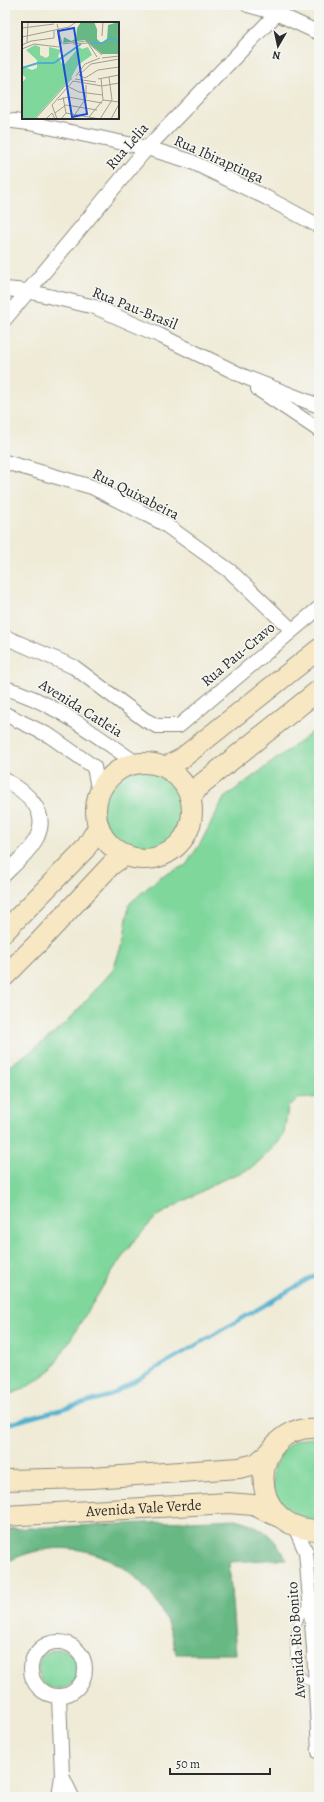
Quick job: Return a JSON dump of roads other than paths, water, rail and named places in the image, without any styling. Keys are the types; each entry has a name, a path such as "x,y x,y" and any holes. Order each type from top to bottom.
{"street":[{"path":"248,5 280,9 319,33"},
{"name":"Rua Lelia","path":"5,319 147,148 280,9"},
{"name":"Rua Ibiraptinga","path":"5,120 29,123 147,148 190,161 267,198 319,226"},
{"name":"Rua Pau-Brasil","path":"5,288 27,291 95,307 161,336 245,377 319,406"},
{"name":"Rua Pau-Brasil","path":"245,377 249,384 319,430"},
{"name":"Rua Quixabeira","path":"5,462 92,487 162,523 230,571 292,630"},
{"name":"Rua Pau-Cravo","path":"5,637 74,667 144,720 158,726 179,726 319,608"},
{"path":"165,767 181,758 319,649"},
{"name":"Avenida Catleia","path":"5,688 27,694 73,720 136,763"},
{"path":"191,797 199,786 319,690"},
{"path":"5,714 50,736 94,767 99,793 97,804 98,826 109,843 125,855 140,859 156,858 170,852 182,841 190,828 193,813 191,797 181,780 165,767 151,763 136,763 120,769 108,779 99,793"},
{"path":"5,780 20,788 38,807 40,822 38,837 21,859 5,874"},
{"path":"5,931 85,850 98,826"},
{"path":"5,976 111,865 125,855"},
{"path":"5,1480 91,1478 239,1468 256,1464 270,1452 280,1440 294,1431 310,1427 319,1428"},
{"path":"270,1452 263,1469 263,1487 268,1503 287,1522"},
{"name":"Avenida Vale Verde","path":"5,1516 228,1503 253,1505 287,1522 308,1530 319,1530"},
{"name":"Avenida Rio Bonito","path":"287,1522 306,1552 316,1685 319,1752"},
{"path":"59,1697 62,1776 59,1797"},
{"path":"62,1776 72,1797"}],"lane":[{"path":"310,1603 300,1616 294,1638 296,1667 304,1678 316,1685"}],"waterway":[{"path":"5,1425 109,1396 319,1273"}]}
